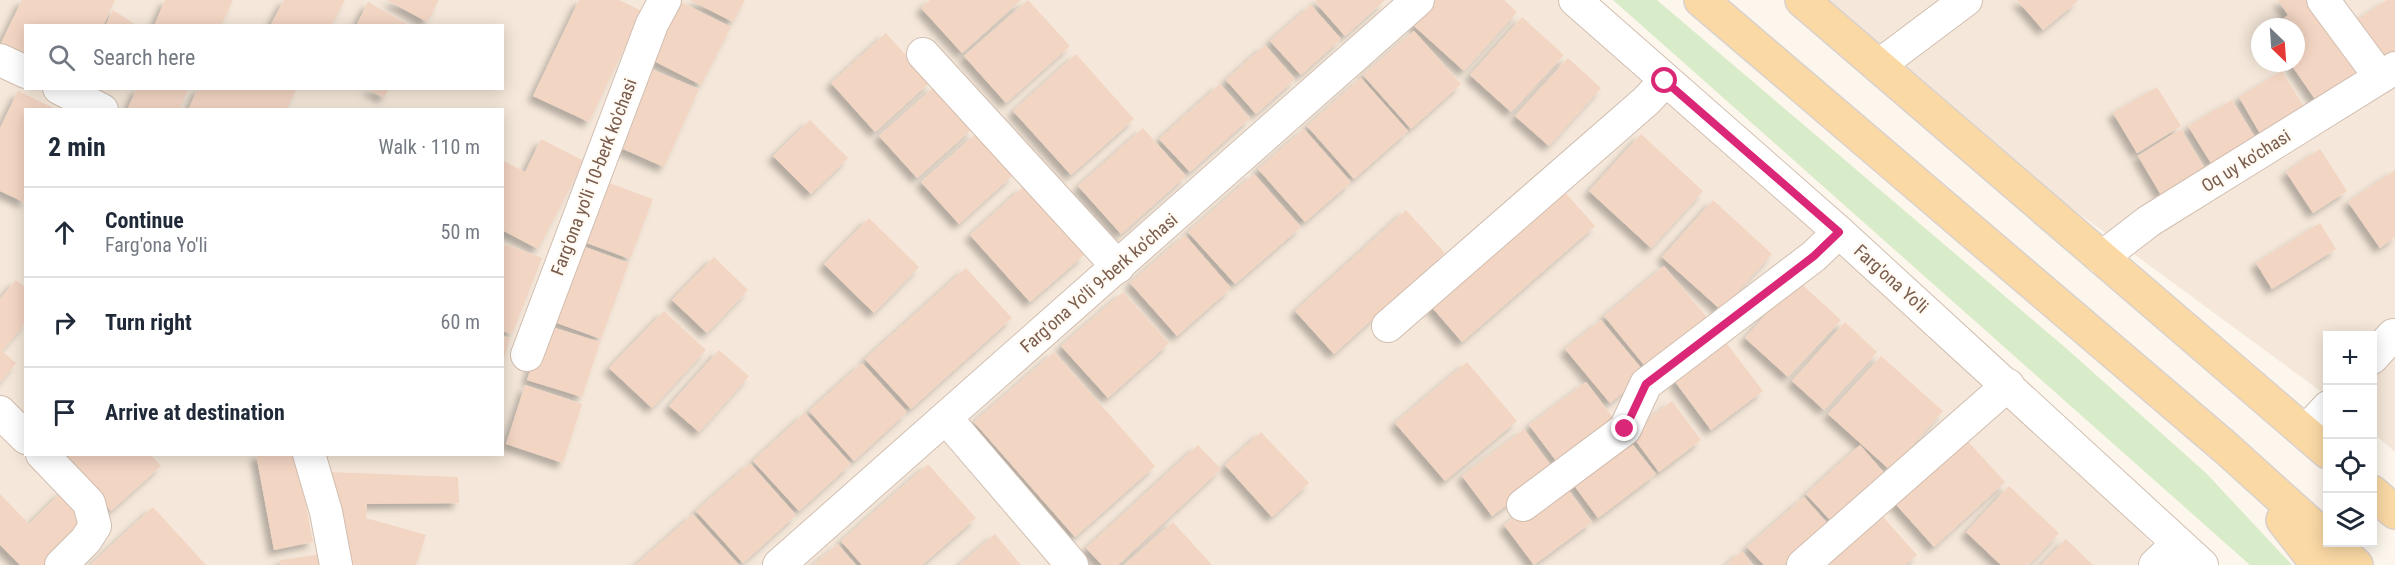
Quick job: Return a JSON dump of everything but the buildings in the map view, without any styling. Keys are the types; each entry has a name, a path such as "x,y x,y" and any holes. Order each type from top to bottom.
{"main road":[{"path":"1701,0 2226,448 2323,536"},
{"path":"1802,0 2316,442"},
{"path":"2226,448 2318,565"},
{"path":"2374,493 2395,513"},
{"path":"2336,547 2356,565"}],"street":[{"name":"Farg'ona yo'li 10-berk ko'chasi","path":"527,355 648,35 665,0"},
{"name":"Farg'ona Yo'li 9-berk ko'chasi","path":"779,565 1418,0"},
{"name":"Farg'ona Yo'li","path":"1575,0 1839,232 2202,565"},
{"path":"1878,66 1966,0"},
{"path":"2323,0 2388,73"},
{"path":"923,54 1118,267"},
{"path":"0,60 24,71"},
{"name":"Oq uy ko'chasi","path":"2101,258 2150,221 2388,73"},
{"path":"1388,326 1646,101 1665,81"},
{"path":"63,90 98,108"},
{"path":"1523,505 1625,429 1646,384 1814,256 1839,232"},
{"path":"2377,353 2393,334 2395,336"},
{"path":"1803,565 2008,385"},
{"path":"0,412 24,436"},
{"path":"946,418 1072,565"},
{"path":"2316,442 2323,422"},
{"path":"44,456 89,503 95,526 86,540 61,565"},
{"path":"310,456 326,512 336,565"},
{"path":"2155,565 2178,543"}],"shaded area":[{"path":"0,0 1562,0 2008,385 2171,565 0,565"},
{"path":"1802,0 2395,0 2395,452 2377,436 2377,331 2323,331 2323,393 1878,66"}],"green space":[{"path":"1613,0 1657,0 2067,349 2206,473 2292,565 2250,565"}],"route":[{"path":"1625,429 1646,384 1814,256 1839,232 1665,81"}]}
